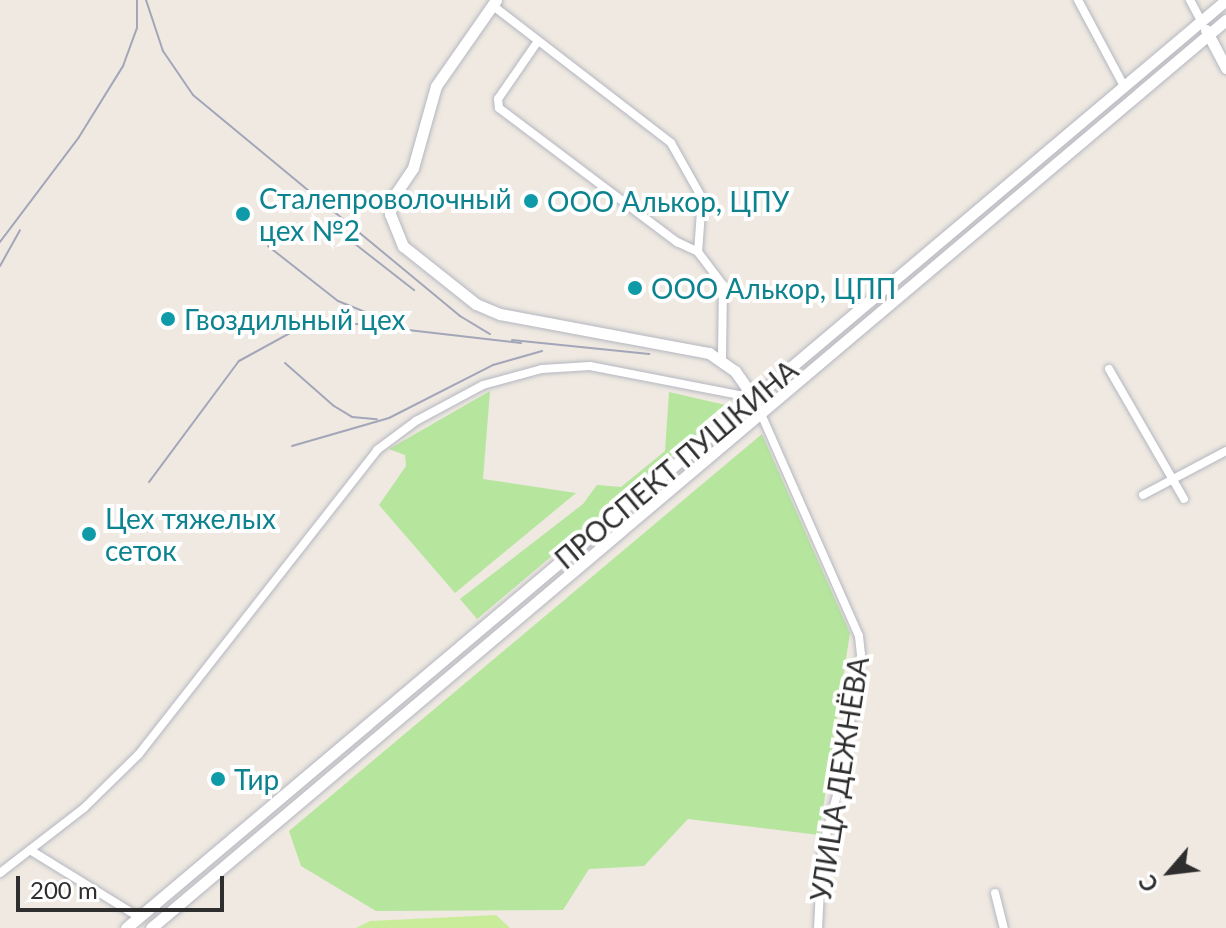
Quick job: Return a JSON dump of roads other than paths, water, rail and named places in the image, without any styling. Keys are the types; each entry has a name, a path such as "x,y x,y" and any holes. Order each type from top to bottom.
{"main road":[{"name":"ПРОСПЕКТ ПУШКИНА","path":"126,928 1226,0"},
{"path":"494,3 436,86 413,168 392,199 390,214 403,246 476,304 500,314 722,359 754,398"},
{"name":"ПРОСПЕКТ ПУШКИНА","path":"151,928 1226,20"},
{"path":"1201,21 1226,68"},
{"path":"270,806 281,819"}],"street":[{"path":"1078,0 1124,86"},
{"path":"1190,0 1201,21"},
{"path":"494,3 538,41 671,143 702,198 698,252"},
{"path":"538,41 498,99 499,108 677,242 698,252 723,285 722,359"},
{"path":"0,873 84,808 139,754 377,450 416,421 483,385 568,366 623,371 754,398"},
{"path":"1109,369 1184,499"},
{"name":"УЛИЦА ДЕЖНЁВА","path":"754,398 859,636 861,655 840,784 822,850 818,928"},
{"path":"1143,495 1226,451"},
{"path":"30,850 139,917"},
{"path":"995,893 1004,928"}],"railway":[{"path":"0,242 79,137 123,66 137,28 137,0"},
{"path":"146,0 163,51 193,95 460,316 490,334"},
{"path":"0,266 20,230"},
{"path":"341,233 414,290"},
{"path":"268,246 338,301 385,320"},
{"path":"149,482 239,361 301,327 356,324 521,343"},
{"path":"512,340 649,354"},
{"path":"292,446 389,418 493,365 542,351"},
{"path":"285,363 334,406 352,417 377,419"}],"place":[{"name":"ООО Алькор, ЦПУ","path":"531,201"},
{"name":"Сталепроволочный цех №2","path":"243,214"},
{"name":"ООО Алькор, ЦПП","path":"635,288"},
{"name":"Гвоздильный цех","path":"168,319"},
{"name":"Цех тяжелых сеток","path":"89,534"},
{"name":"Тир","path":"218,779"}]}
